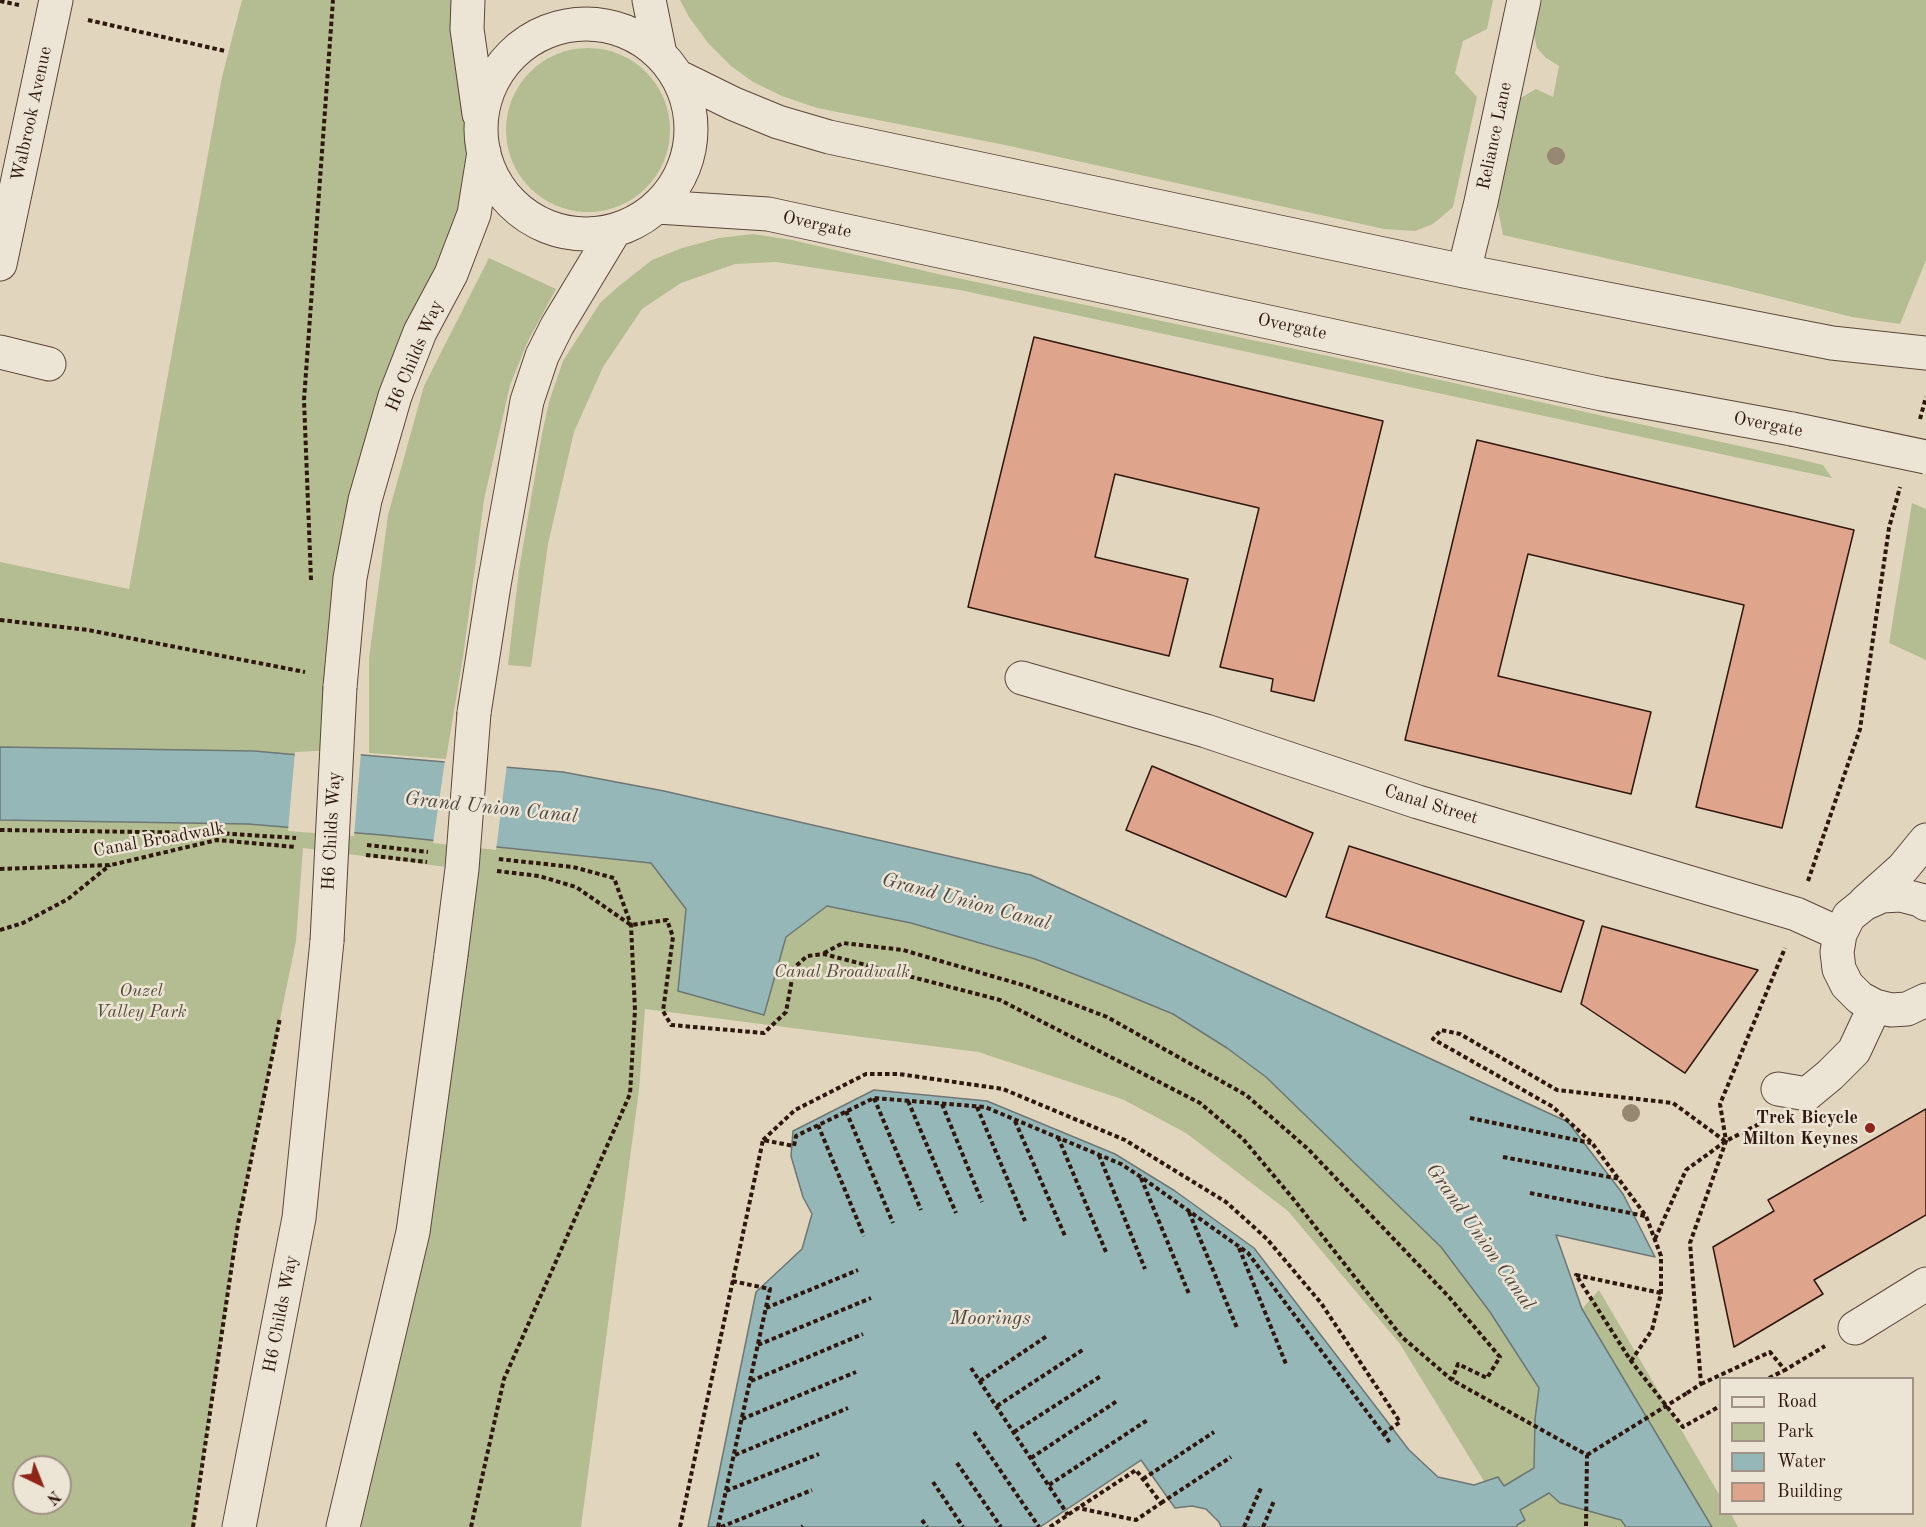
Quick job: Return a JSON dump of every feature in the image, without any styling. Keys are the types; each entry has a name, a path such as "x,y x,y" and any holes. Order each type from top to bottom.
{"street":[{"name":"H6 Childs Way","path":"240,1527 299,1218 327,941 327,681 365,500 395,396 420,332 451,274 474,214 482,138 467,29 468,0"},
{"path":"649,0 669,65 688,102 691,131 687,159 675,185 657,207 638,221 615,230 581,234 548,227 518,209 496,184 482,138 487,95 500,68 521,46 547,32 577,24 606,26 635,36 669,65 734,104 778,122 829,137 1464,271 1832,343 1926,353"},
{"name":"Reliance Lane","path":"1464,271 1524,0"},
{"name":"Walbrook Avenue","path":"0,264 55,6"},
{"name":"Overgate","path":"657,207 768,214 1602,394 1792,429 1926,458"},
{"path":"343,1527 412,1232 462,869 474,713 527,401 542,356 557,326 615,230"},
{"path":"0,352 49,364"},
{"name":"Canal Street","path":"1023,678 1206,731 1418,802 1796,914 1840,934"},
{"path":"1925,1002 1906,1009 1891,1010 1875,1006 1860,998 1847,985 1839,969 1837,952 1840,934 1849,916 1903,867 1926,840"},
{"path":"1864,903 1882,896 1901,895 1926,904"},
{"path":"1778,1089 1807,1094 1830,1075 1854,1051 1875,1006"},
{"path":"1855,1328 1926,1284"}],"path":[{"path":"312,591 304,400 333,0"},
{"path":"0,1 55,6 225,51"},
{"path":"0,620 88,630 327,681"},
{"name":"Canal Broadwalk","path":"0,869 111,865 217,840 305,848"},
{"path":"0,930 22,923 68,899 111,865"},
{"path":"471,1527 504,1378 630,1094 635,1010 631,925 667,920 673,937 663,1011 671,1024 764,1033 786,1012 794,968 807,956 824,954 1000,1000 1200,1104 1243,1139 1402,1337 1452,1380 1587,1455"},
{"path":"824,954 843,943 903,950 1026,986 1107,1017 1246,1095 1308,1149 1449,1297 1500,1356 1487,1378 1458,1364 1452,1380"},
{"path":"193,1527 238,1224 282,1009"},
{"path":"1631,1360 1652,1330 1661,1293 1661,1256 1646,1216 1592,1143 1553,1107 1433,1039 1441,1030 1460,1034 1557,1090 1673,1103 1726,1141 1686,1170 1655,1239"},
{"path":"680,1527 763,1140 795,1110 866,1074 899,1074 1003,1089 1125,1140 1226,1202 1267,1239 1321,1303 1400,1422 1383,1434"},
{"path":"874,1098 921,1210"},
{"path":"763,1140 794,1146 796,1136 874,1098 985,1107 1121,1164 1248,1253 1391,1444"},
{"path":"908,1101 956,1214"},
{"path":"942,1104 982,1202"},
{"path":"977,1107 1025,1221"},
{"path":"846,1111 893,1223"},
{"path":"1470,1118 1592,1143"},
{"path":"1015,1120 1065,1236"},
{"path":"818,1125 864,1236"},
{"path":"1058,1137 1106,1252"},
{"path":"1098,1154 1145,1269"},
{"path":"1503,1157 1620,1179"},
{"path":"1141,1177 1189,1294"},
{"path":"1530,1193 1646,1216"},
{"path":"1189,1211 1237,1328"},
{"path":"1239,1247 1286,1364"},
{"path":"766,1308 858,1270"},
{"path":"1661,1293 1576,1275 1631,1360 1683,1427 1719,1407"},
{"path":"720,1527 770,1289 732,1281"},
{"path":"758,1345 871,1299"},
{"path":"1771,1377 1855,1328"},
{"path":"750,1382 863,1334"},
{"path":"980,1381 1047,1336"},
{"path":"997,1406 1084,1349"},
{"path":"1701,1384 1770,1352 1785,1370"},
{"path":"972,1368 1068,1515"},
{"path":"742,1419 856,1372"},
{"path":"1014,1432 1101,1376"},
{"path":"1587,1455 1687,1393"},
{"path":"1031,1458 1117,1401"},
{"path":"734,1455 848,1408"},
{"path":"1049,1485 1149,1419"},
{"path":"974,1432 1039,1527"},
{"path":"1143,1479 1214,1432"},
{"path":"726,1491 819,1454"},
{"path":"1586,1527 1587,1455"},
{"path":"1078,1508 1136,1520 1231,1457"},
{"path":"957,1463 1001,1527"},
{"path":"1050,1527 1136,1470 1161,1503"},
{"path":"933,1482 963,1527"},
{"path":"1244,1527 1261,1488"},
{"path":"720,1527 812,1490"},
{"path":"1263,1527 1274,1501"},
{"path":"922,1520 927,1527"}],"green space":[{"path":"242,0 468,0 484,152 395,396 336,750 299,755 254,751 0,747 0,562 129,589 222,77"},
{"path":"680,0 1493,0 1487,29 1463,41 1455,73 1477,97 1453,207 1433,224 1415,231 1384,229 1005,145 817,108 782,96 753,82 731,66 708,43"},
{"path":"1542,0 1926,0 1926,260 1900,324 1852,317 1729,286 1503,235 1497,204 1519,99 1536,89 1553,97 1559,66 1546,58 1537,48 1534,35"},
{"path":"588,48 619,55 646,72 663,99 670,130 663,161 646,188 619,205 588,212 557,205 530,188 513,161 506,130 513,99 530,72 557,55"},
{"path":"753,234 792,240 938,274 1390,369 1803,460 1823,465 1832,478 960,290 776,262 735,264 681,283 642,309 603,367 574,432 548,544 531,667 508,665 519,570 542,434 549,402 563,361 600,303 652,260 682,248 719,238"},
{"path":"489,258 556,289 528,341 510,385 484,500 463,657 446,759 369,753 369,658 388,515 424,386"},
{"path":"1912,503 1926,509 1926,660 1889,643"},
{"name":"Ouzel Valley Park","path":"0,819 248,824 382,835 651,863 686,909 678,991 764,1015 786,937 827,906 911,923 1035,959 1173,1014 1227,1048 1266,1077 1441,1247 1490,1312 1626,1527 1512,1527 1400,1344 1288,1211 1186,1133 1122,1099 978,1052 645,1009 639,1090 581,1527 343,1527 413,1232 461,869 303,848 296,941 238,1224 193,1527 0,1527"},
{"path":"1599,1290 1719,1494 1719,1515 1732,1515 1738,1527 1712,1527 1582,1309"}],"water":[{"path":"0,747 254,751 299,755 339,753 563,772 664,791 1031,875 1568,1122 1623,1194 1655,1257 1556,1235 1582,1309 1712,1527 1626,1527 1621,1520 1560,1503 1549,1493 1520,1510 1525,1520 1517,1527 1221,1527 1206,1509 1192,1506 1175,1508 1141,1460 1040,1527 708,1527 756,1292 802,1249 812,1214 803,1197 791,1156 793,1131 874,1090 987,1101 1115,1154 1175,1191 1254,1248 1409,1450 1438,1477 1474,1485 1498,1477 1504,1486 1534,1468 1535,1419 1539,1388 1490,1312 1441,1247 1266,1077 1227,1048 1173,1014 1035,959 911,923 827,906 786,937 764,1015 678,991 686,909 651,863 382,835 248,824 0,820"}],"pier":[{"path":"338,750 361,752 354,836 288,831 295,752"},
{"path":"445,760 507,764 496,850 433,843"}],"building":[{"path":"1034,337 1383,421 1314,701 1271,691 1273,679 1220,667 1259,508 1115,474 1095,557 1188,579 1169,656 968,607"},
{"path":"1477,440 1854,530 1782,828 1696,807 1744,605 1528,554 1498,676 1651,712 1631,794 1405,740"},
{"path":"1152,766 1313,833 1286,897 1126,830"},
{"path":"1349,846 1584,921 1561,992 1326,917"},
{"path":"1602,926 1758,970 1685,1073 1581,1004"},
{"path":"1926,1109 1926,1215 1814,1280 1823,1294 1734,1347 1713,1247 1774,1211 1768,1200"}],"place":[{"name":"Trek Bicycle Milton Keynes","path":"1870,1128"}],"water label":[{"name":"Grand Union Canal","path":"491,808"},
{"name":"Grand Union Canal","path":"966,902"},
{"name":"Grand Union Canal","path":"1480,1237"},
{"name":"Moorings","path":"990,1319"}]}
